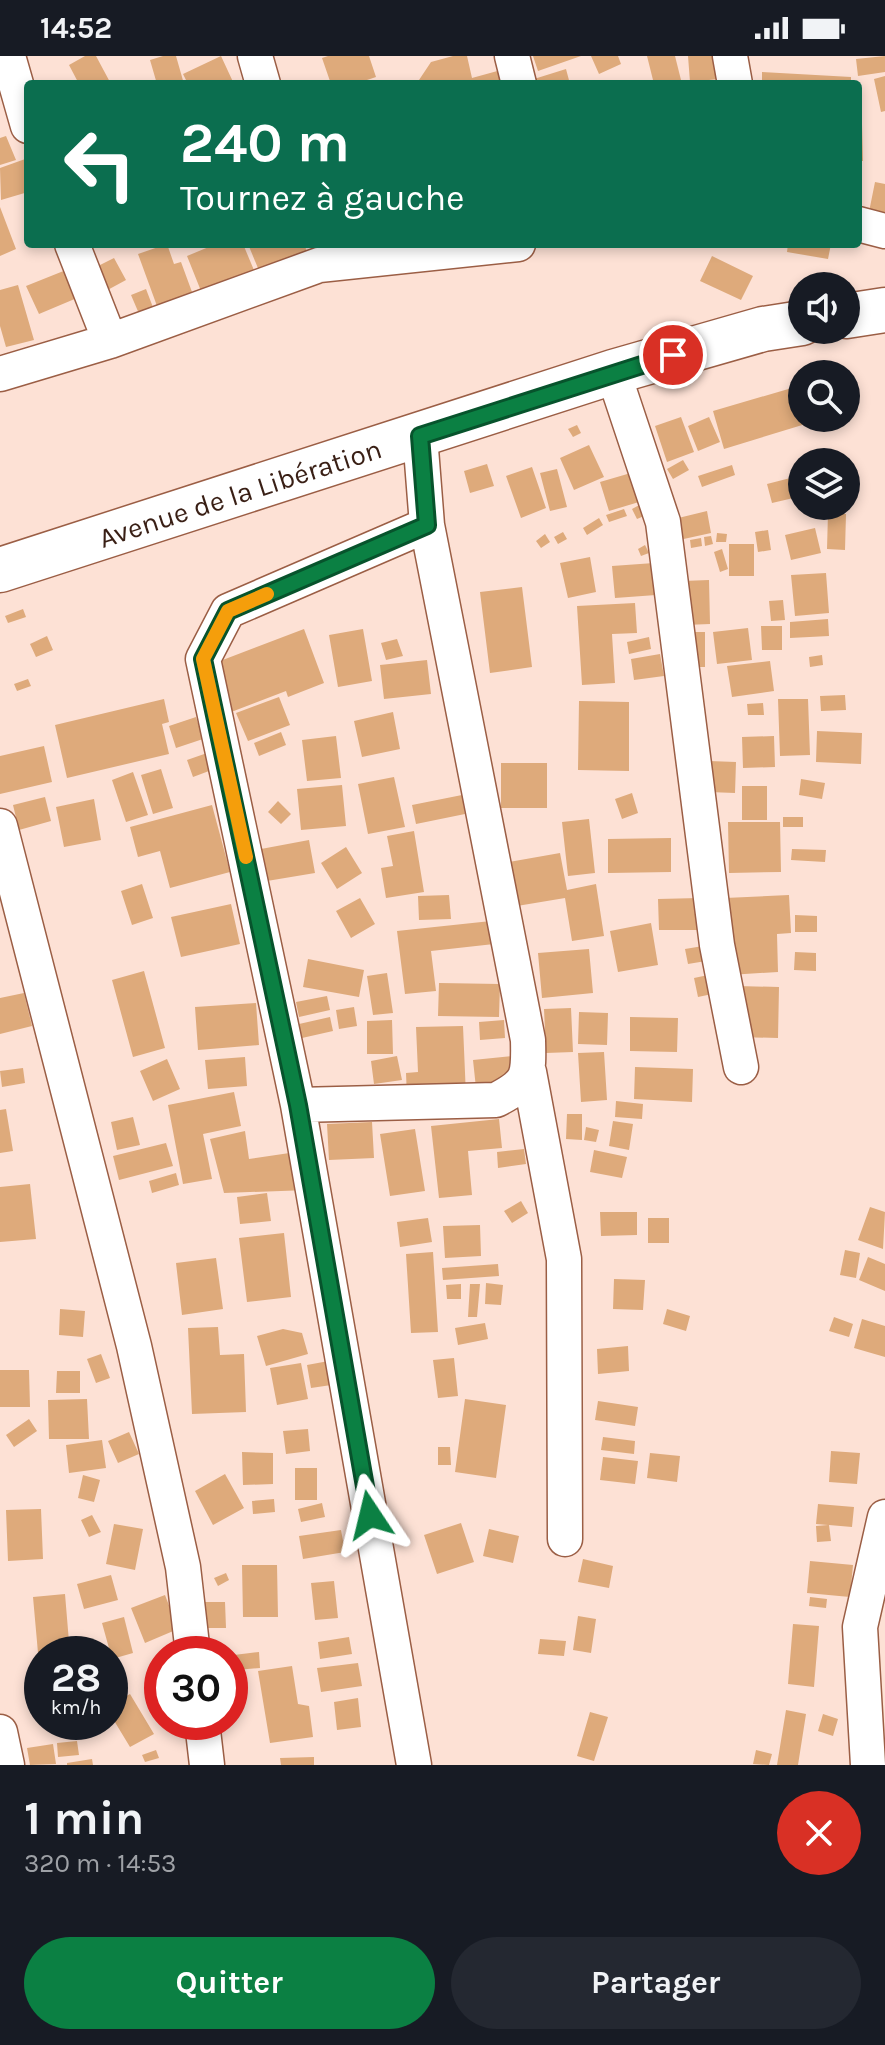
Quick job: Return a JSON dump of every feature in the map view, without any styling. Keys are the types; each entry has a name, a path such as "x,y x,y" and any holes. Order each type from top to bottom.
{"highway":[{"path":"860,314 885,310"},
{"name":"Avenue de la Libération","path":"0,570 613,372 763,329 788,325"}],"street":[{"path":"8,56 24,112"},
{"path":"255,56 262,80"},
{"path":"512,56 518,80"},
{"path":"730,56 734,80"},
{"path":"862,225 885,231"},
{"path":"74,248 110,341"},
{"path":"0,374 110,341 316,254 437,248"},
{"path":"613,372 663,522 717,945 741,1067"},
{"path":"420,436 427,525 528,1040 529,1072 564,1259 565,1539"},
{"path":"414,1765 298,1105 203,659 228,611 427,525"},
{"path":"0,826 134,1346 183,1567 191,1636"},
{"path":"298,1105 496,1100 519,1088 529,1072"},
{"path":"868,1765 860,1627 885,1517"},
{"path":"0,1732 7,1765"},
{"path":"204,1740 207,1765"}],"building":[{"path":"85,56 96,56 109,80 77,80 69,65"},
{"path":"176,56 183,80 156,80 150,60"},
{"path":"221,56 232,80 186,80 183,74"},
{"path":"369,56 376,77 367,80 330,80 322,58"},
{"path":"467,56 472,78 501,70 504,80 419,80 431,62"},
{"path":"533,56 581,56 538,71"},
{"path":"591,56 618,56 621,64 599,74"},
{"path":"647,56 675,56 681,80 653,80"},
{"path":"688,56 726,56 728,78 690,80"},
{"path":"885,56 885,72 858,76 856,59"},
{"path":"566,69 569,80 534,80"},
{"path":"762,72 851,77 851,80 762,80"},
{"path":"885,76 885,111 881,112 874,79"},
{"path":"6,136 16,160 0,165 0,138"},
{"path":"24,159 24,193 1,200 0,168"},
{"path":"875,182 885,184 885,220 868,217"},
{"path":"0,207 16,249 0,256"},
{"path":"155,248 168,248 174,264 181,262 192,292 157,306 138,254"},
{"path":"206,248 245,248 256,275 203,296 187,256"},
{"path":"250,248 306,248 310,259 262,278"},
{"path":"788,248 830,248 828,259 787,252"},
{"path":"712,256 753,276 741,300 700,281"},
{"path":"114,258 126,280 102,293 90,270"},
{"path":"66,270 77,298 39,314 26,286"},
{"path":"18,285 34,340 6,347 0,326 0,290"},
{"path":"146,289 154,310 140,316 131,295"},
{"path":"788,389 788,429 724,449 713,411"},
{"path":"681,417 694,452 667,462 655,426"},
{"path":"709,417 720,442 698,451 688,426"},
{"path":"577,425 581,433 573,437 568,429"},
{"path":"589,445 604,477 574,490 560,458"},
{"path":"683,460 689,470 673,479 667,469"},
{"path":"487,464 494,486 470,493 464,471"},
{"path":"732,465 735,475 702,487 698,476"},
{"path":"532,467 546,508 521,518 506,476"},
{"path":"557,469 567,507 550,511 540,473"},
{"path":"641,470 649,499 609,511 600,482"},
{"path":"788,479 788,499 772,503 767,484"},
{"path":"643,503 649,514 637,519 632,509"},
{"path":"624,509 627,516 609,522 606,515"},
{"path":"707,511 711,533 670,542 666,521"},
{"path":"599,518 603,525 587,535 583,528"},
{"path":"828,520 846,520 845,550 827,549"},
{"path":"815,528 821,553 791,560 785,535"},
{"path":"768,530 771,550 758,552 755,532"},
{"path":"563,532 567,539 558,544 554,537"},
{"path":"717,533 727,534 726,542 716,542"},
{"path":"545,534 550,542 541,548 536,541"},
{"path":"711,536 713,544 705,546 704,537"},
{"path":"701,538 702,546 691,548 690,540"},
{"path":"729,544 754,544 754,576 729,576"},
{"path":"645,545 649,553 641,556 638,549"},
{"path":"722,549 728,569 720,572 714,552"},
{"path":"590,557 596,592 568,598 560,563"},
{"path":"654,563 656,595 615,598 612,566"},
{"path":"826,573 829,613 795,616 791,575"},
{"path":"709,580 710,624 685,625 683,581"},
{"path":"522,587 532,667 490,673 480,592"},
{"path":"783,600 785,620 771,621 769,601"},
{"path":"635,603 637,633 612,634 615,683 582,685 577,606"},
{"path":"23,609 26,617 8,623 5,616"},
{"path":"828,619 829,636 790,638 790,622"},
{"path":"761,626 782,626 782,650 762,650"},
{"path":"748,628 752,660 717,664 713,632"},
{"path":"304,629 324,683 288,697 286,691 226,714 207,666"},
{"path":"363,629 372,681 338,687 329,635"},
{"path":"684,632 705,632 705,667 684,667"},
{"path":"47,636 53,650 36,657 30,644"},
{"path":"649,637 651,649 629,654 627,642"},
{"path":"397,639 403,656 386,660 381,643"},
{"path":"660,654 664,676 634,680 631,659"},
{"path":"822,655 823,665 810,667 809,657"},
{"path":"427,660 431,694 384,699 380,665"},
{"path":"770,661 774,691 732,697 727,666"},
{"path":"28,679 31,686 17,691 14,684"},
{"path":"845,695 846,710 821,711 820,696"},
{"path":"279,697 290,725 248,741 236,713"},
{"path":"164,699 169,722 162,724 169,754 67,778 55,725"},
{"path":"778,699 808,699 810,755 780,756"},
{"path":"579,701 629,702 629,771 578,770"},
{"path":"763,703 764,715 748,715 747,704"},
{"path":"393,712 400,749 362,757 354,721"},
{"path":"196,717 203,739 176,748 169,726"},
{"path":"817,731 862,733 861,764 816,762"},
{"path":"281,732 286,745 259,756 254,743"},
{"path":"336,736 341,778 307,781 302,740"},
{"path":"774,736 775,767 743,768 742,737"},
{"path":"44,746 52,782 0,794 0,756"},
{"path":"210,752 217,768 193,777 187,760"},
{"path":"709,761 736,762 735,793 709,792"},
{"path":"501,763 547,763 547,808 501,808"},
{"path":"161,769 173,808 153,814 141,775"},
{"path":"133,772 148,815 126,822 112,780"},
{"path":"394,777 405,827 368,834 358,784"},
{"path":"801,779 825,783 822,799 799,795"},
{"path":"342,785 346,826 301,830 297,789"},
{"path":"742,786 767,786 767,820 742,820"},
{"path":"632,793 638,813 622,819 615,799"},
{"path":"462,795 465,814 416,824 412,805"},
{"path":"45,797 51,821 19,830 13,805"},
{"path":"94,799 101,840 64,847 56,807"},
{"path":"278,801 291,814 281,824 268,812"},
{"path":"212,805 230,872 170,888 160,851 138,857 130,827"},
{"path":"783,817 803,817 803,827 783,827"},
{"path":"589,819 595,873 568,876 562,822"},
{"path":"728,822 780,822 781,872 729,873"},
{"path":"414,831 424,892 386,898 381,868 393,866 387,836"},
{"path":"671,838 671,872 608,873 608,839"},
{"path":"309,840 315,873 267,881 261,849"},
{"path":"346,847 362,873 337,889 321,863"},
{"path":"792,849 826,850 825,862 791,860"},
{"path":"560,853 567,890 596,884 604,936 572,941 565,898 517,906 509,862"},
{"path":"142,884 153,918 132,925 121,891"},
{"path":"449,895 451,919 419,920 418,896"},
{"path":"789,895 791,933 777,934 778,972 729,975 725,898"},
{"path":"360,898 375,924 351,938 336,911"},
{"path":"699,898 700,930 659,930 658,899"},
{"path":"231,904 240,944 181,957 171,917"},
{"path":"795,915 817,916 817,932 795,932"},
{"path":"491,921 494,944 431,951 436,991 405,994 397,931"},
{"path":"651,923 658,965 618,972 610,931"},
{"path":"709,945 712,960 688,964 685,949"},
{"path":"589,949 593,993 542,998 538,953"},
{"path":"795,952 816,953 816,971 794,970"},
{"path":"308,959 364,970 359,997 303,987"},
{"path":"144,971 165,1048 133,1057 112,980"},
{"path":"387,973 393,1013 373,1015 367,976"},
{"path":"713,974 717,993 698,997 694,978"},
{"path":"439,983 500,984 499,1017 438,1016"},
{"path":"738,986 779,987 778,1038 737,1037"},
{"path":"24,993 32,1026 0,1034 0,998"},
{"path":"327,996 330,1010 299,1017 296,1002"},
{"path":"256,1003 259,1045 198,1050 195,1007"},
{"path":"354,1007 357,1026 339,1029 336,1010"},
{"path":"571,1008 573,1052 546,1053 544,1009"},
{"path":"579,1012 608,1013 607,1045 578,1044"},
{"path":"330,1017 333,1031 302,1038 299,1024"},
{"path":"630,1017 678,1018 677,1052 630,1051"},
{"path":"392,1020 393,1054 367,1054 367,1021"},
{"path":"504,1020 505,1038 480,1040 479,1022"},
{"path":"463,1026 466,1096 407,1098 406,1073 418,1072 416,1027"},
{"path":"604,1052 607,1100 581,1102 578,1053"},
{"path":"397,1056 402,1080 374,1084 371,1061"},
{"path":"513,1056 516,1085 476,1088 473,1060"},
{"path":"245,1057 247,1086 208,1089 205,1060"},
{"path":"167,1059 180,1089 153,1101 140,1071"},
{"path":"635,1067 693,1069 692,1102 634,1099"},
{"path":"23,1068 25,1083 2,1087 0,1071"},
{"path":"234,1092 241,1126 203,1134 212,1179 183,1184 168,1105"},
{"path":"616,1101 643,1104 642,1119 615,1117"},
{"path":"6,1109 13,1151 0,1153 0,1110"},
{"path":"567,1114 582,1114 582,1140 566,1139"},
{"path":"133,1117 140,1145 117,1150 111,1122"},
{"path":"499,1119 502,1148 468,1151 472,1195 439,1198 431,1126"},
{"path":"613,1121 633,1124 629,1150 609,1146"},
{"path":"372,1122 374,1158 329,1160 327,1124"},
{"path":"586,1127 599,1130 596,1142 584,1140"},
{"path":"415,1129 425,1191 390,1196 380,1134"},
{"path":"245,1131 249,1159 303,1151 308,1190 224,1193 210,1139"},
{"path":"166,1143 173,1166 119,1180 113,1156"},
{"path":"524,1149 526,1164 498,1168 497,1152"},
{"path":"594,1150 627,1157 622,1178 590,1172"},
{"path":"176,1173 179,1185 152,1193 149,1181"},
{"path":"30,1184 36,1239 0,1242 0,1187"},
{"path":"267,1193 271,1221 240,1224 237,1197"},
{"path":"521,1201 528,1213 512,1223 504,1211"},
{"path":"870,1207 885,1212 883,1249 858,1240"},
{"path":"600,1212 637,1212 637,1235 601,1236"},
{"path":"428,1218 432,1242 400,1247 397,1222"},
{"path":"648,1218 669,1218 669,1243 648,1243"},
{"path":"480,1225 481,1256 445,1258 443,1226"},
{"path":"284,1233 291,1297 247,1302 239,1238"},
{"path":"845,1250 860,1253 856,1278 840,1275"},
{"path":"433,1252 438,1332 411,1333 406,1254"},
{"path":"868,1257 885,1264 885,1291 859,1280"},
{"path":"216,1258 223,1309 182,1315 176,1263"},
{"path":"498,1264 499,1276 443,1280 442,1268"},
{"path":"614,1279 645,1280 643,1310 613,1309"},
{"path":"486,1283 503,1285 501,1305 485,1304"},
{"path":"461,1284 461,1299 447,1299 446,1285"},
{"path":"470,1284 480,1284 477,1317 468,1317"},
{"path":"60,1309 85,1311 83,1337 59,1335"},
{"path":"667,1309 690,1316 686,1331 663,1324"},
{"path":"834,1317 853,1324 849,1337 829,1331"},
{"path":"862,1319 885,1326 885,1357 854,1348"},
{"path":"485,1323 488,1339 458,1345 455,1328"},
{"path":"218,1327 220,1355 244,1354 246,1412 192,1414 188,1328"},
{"path":"283,1329 302,1333 308,1354 266,1366 257,1336"},
{"path":"628,1346 629,1371 598,1374 597,1349"},
{"path":"101,1354 110,1378 96,1383 87,1359"},
{"path":"454,1358 458,1396 438,1398 433,1360"},
{"path":"334,1360 338,1384 311,1388 307,1365"},
{"path":"301,1363 308,1399 277,1405 270,1368"},
{"path":"0,1370 29,1370 30,1407 0,1407"},
{"path":"57,1371 80,1371 80,1393 56,1393"},
{"path":"87,1399 89,1439 49,1439 48,1400"},
{"path":"465,1399 506,1405 496,1478 455,1472"},
{"path":"598,1401 638,1407 635,1426 595,1420"},
{"path":"29,1419 37,1431 14,1447 6,1435"},
{"path":"308,1429 310,1451 286,1454 283,1431"},
{"path":"129,1432 139,1454 118,1463 108,1441"},
{"path":"603,1437 635,1441 634,1454 601,1450"},
{"path":"102,1440 106,1468 69,1473 66,1445"},
{"path":"438,1447 450,1447 451,1465 438,1465"},
{"path":"831,1451 860,1453 857,1484 829,1482"},
{"path":"242,1452 273,1453 273,1484 243,1485"},
{"path":"650,1453 680,1456 677,1482 647,1478"},
{"path":"603,1457 638,1461 635,1484 600,1480"},
{"path":"295,1468 317,1468 317,1500 295,1500"},
{"path":"225,1474 244,1508 213,1525 195,1491"},
{"path":"83,1475 100,1480 94,1502 78,1498"},
{"path":"274,1499 275,1512 253,1514 252,1501"},
{"path":"322,1503 325,1517 301,1522 298,1509"},
{"path":"818,1504 854,1507 852,1527 829,1525 831,1541 817,1542 816,1526 828,1525 816,1524"},
{"path":"41,1509 43,1559 8,1561 6,1510"},
{"path":"92,1515 101,1532 89,1537 81,1520"},
{"path":"461,1523 474,1562 437,1574 424,1535"},
{"path":"114,1524 143,1529 135,1570 106,1564"},
{"path":"489,1529 519,1536 513,1563 483,1556"},
{"path":"341,1530 345,1552 303,1559 299,1536"},
{"path":"583,1559 613,1566 609,1588 578,1582"},
{"path":"810,1561 853,1565 850,1597 807,1593"},
{"path":"242,1565 277,1565 278,1617 243,1617"},
{"path":"226,1573 229,1580 218,1586 214,1578"},
{"path":"111,1575 118,1600 84,1609 77,1584"},
{"path":"334,1581 338,1618 315,1620 311,1583"},
{"path":"65,1594 68,1636 36,1636 33,1597"},
{"path":"165,1595 178,1629 162,1636 144,1636 144,1640 131,1608"},
{"path":"810,1597 827,1599 826,1608 809,1606"},
{"path":"196,1602 225,1602 226,1628 197,1628"},
{"path":"578,1616 596,1619 591,1653 573,1650"},
{"path":"124,1617 133,1653 128,1654 128,1636 106,1636 102,1623"},
{"path":"793,1624 819,1626 814,1687 788,1684"},
{"path":"349,1637 352,1654 320,1659 318,1642"},
{"path":"540,1639 566,1641 564,1656 538,1654"},
{"path":"259,1652 260,1668 248,1669 248,1653"},
{"path":"358,1663 362,1686 321,1692 317,1668"},
{"path":"292,1666 298,1704 309,1706 313,1737 270,1743 258,1671"},
{"path":"128,1695 144,1717 144,1739 130,1747 126,1740"},
{"path":"358,1698 361,1727 337,1730 334,1702"},
{"path":"786,1710 806,1714 798,1765 777,1765"},
{"path":"590,1712 608,1717 594,1761 577,1756"},
{"path":"823,1714 838,1719 833,1736 818,1731"},
{"path":"77,1741 79,1755 58,1757 57,1743"},
{"path":"53,1744 56,1764 30,1765 27,1748"},
{"path":"156,1750 159,1758 145,1762 142,1755"},
{"path":"756,1750 772,1754 769,1765 753,1764"},
{"path":"314,1757 314,1765 281,1765 280,1758"},
{"path":"92,1759 93,1765 67,1765 67,1763"}],"slow traffic":[{"path":"246,857 203,659 228,611 267,594"}],"route":[{"path":"370,1515 298,1105 203,659 228,611 427,525 420,436 673,355"}]}
